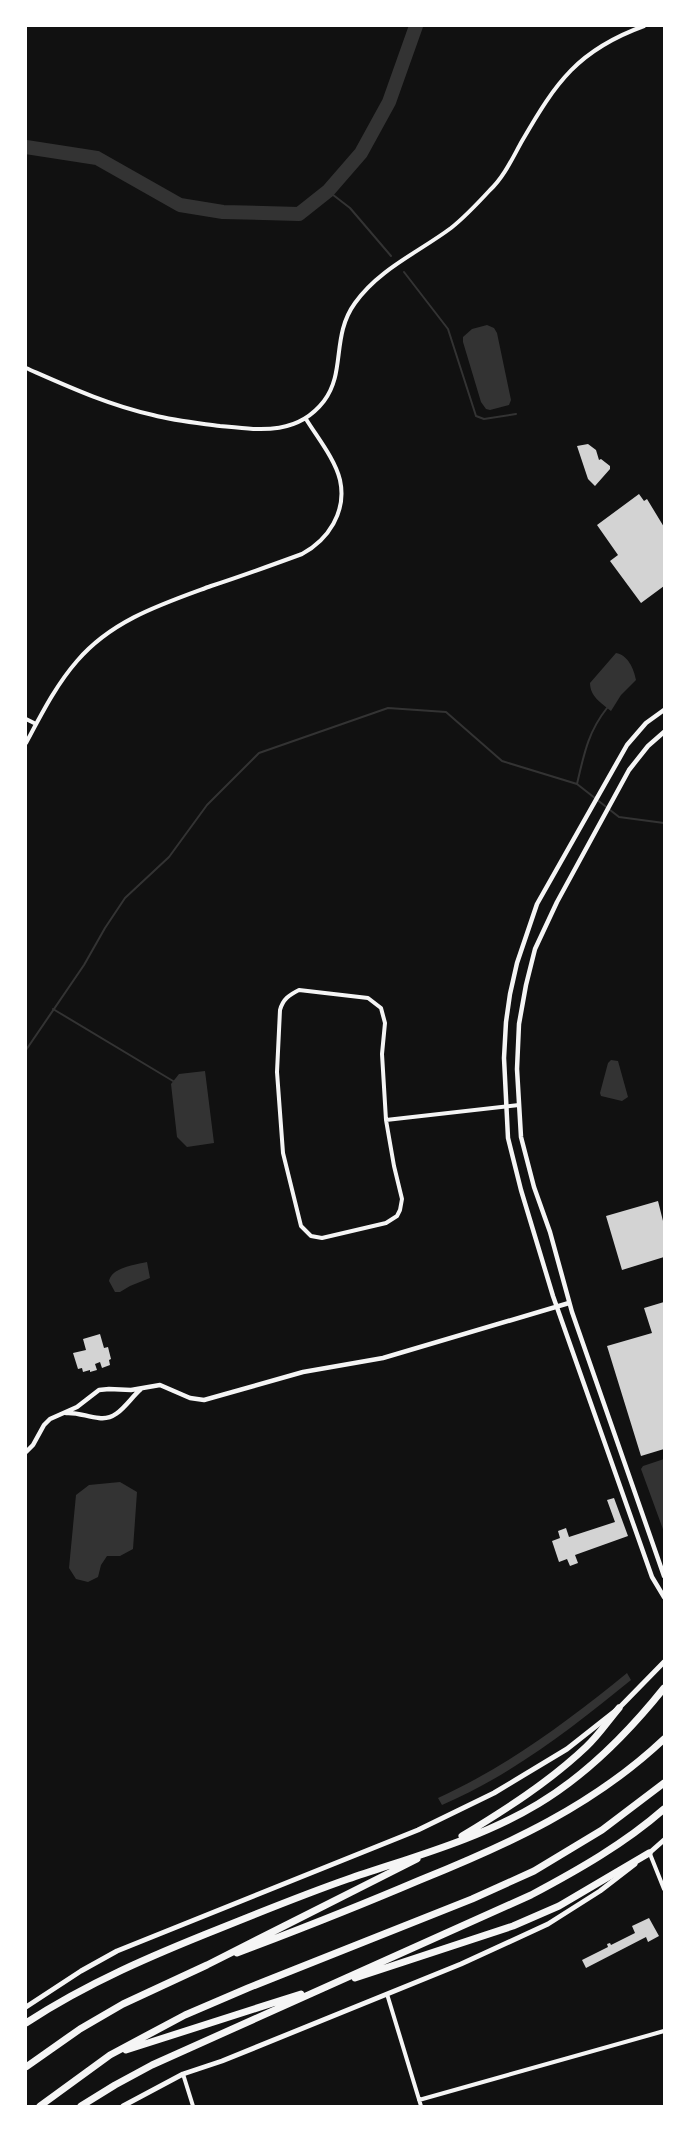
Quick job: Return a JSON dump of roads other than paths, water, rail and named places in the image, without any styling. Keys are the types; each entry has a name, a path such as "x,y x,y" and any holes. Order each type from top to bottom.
{"highway":[{"path":"26,2023 79,1991 158,1953 319,1889 476,1834 528,1810 567,1785 603,1756 641,1717 664,1688"},
{"path":"26,2067 80,2029 123,2004 207,1965 460,1837 505,1810 548,1779 587,1746 619,1708"},
{"path":"207,1965 337,1915 518,1839 615,1780 664,1740"},
{"path":"40,2106 110,2055 185,2015 472,1899 534,1871 602,1830 664,1783"},
{"path":"81,2106 115,2085 186,2050 574,1873 614,1848 664,1809"},
{"path":"110,2055 402,1964 513,1926 559,1906 650,1853"}],"main road":[{"path":"26,2007 81,1971 117,1951 453,1815 540,1767 567,1749 619,1708 664,1662"},
{"path":"123,2106 183,2074 222,2061 461,1964 548,1924 600,1891 664,1840"}],"street":[{"path":"26,368 108,402 171,419 257,429 282,429 306,418 325,400 331,390 346,315 366,288 390,268 450,228 493,187 506,169 546,99 567,73 597,48 644,26"},
{"path":"26,743 77,661 111,631 148,609 302,554 323,540 336,518 341,493 340,480 306,418"},
{"path":"664,710 646,723 630,741 537,904 518,963 504,1033 506,1107 512,1157 557,1306 595,1417 652,1577 664,1597"},
{"path":"26,719 36,724"},
{"path":"664,732 648,746 629,770 550,915 535,949 519,1024 521,1137 534,1187 550,1232 583,1345 664,1576"},
{"path":"299,990 368,998 381,1008 385,1023 382,1054 386,1120 402,1199 397,1216 386,1224 328,1238 311,1236 301,1226 293,1199 283,1153 279,1114 277,1072 280,1010 282,1002 290,995 299,990"},
{"path":"386,1120 519,1105"},
{"path":"26,1452 33,1446 44,1425 60,1414 77,1407 99,1390 141,1389 160,1385 190,1398 204,1400 303,1372 383,1358 569,1303"},
{"path":"572,1348 583,1345"},
{"path":"60,1414 76,1413 101,1419 111,1417 141,1389"},
{"path":"595,1417 607,1413"},
{"path":"650,1853 664,1889"},
{"path":"386,1993 421,2106"},
{"path":"419,2100 664,2031"},
{"path":"183,2074 193,2106"}],"waterway":[{"path":"26,147 97,158 180,205 223,212 299,214 328,191 361,153 389,102 416,26"},
{"path":"328,191 350,208 391,256"},
{"path":"404,272 448,329 476,416 484,419 516,414"},
{"path":"26,1050 84,965 125,898 169,857 207,805 259,753 388,708 446,712 502,761 577,784 619,817 664,823"},
{"path":"577,784 591,735 607,708"},
{"path":"53,1009 173,1081"}]}
